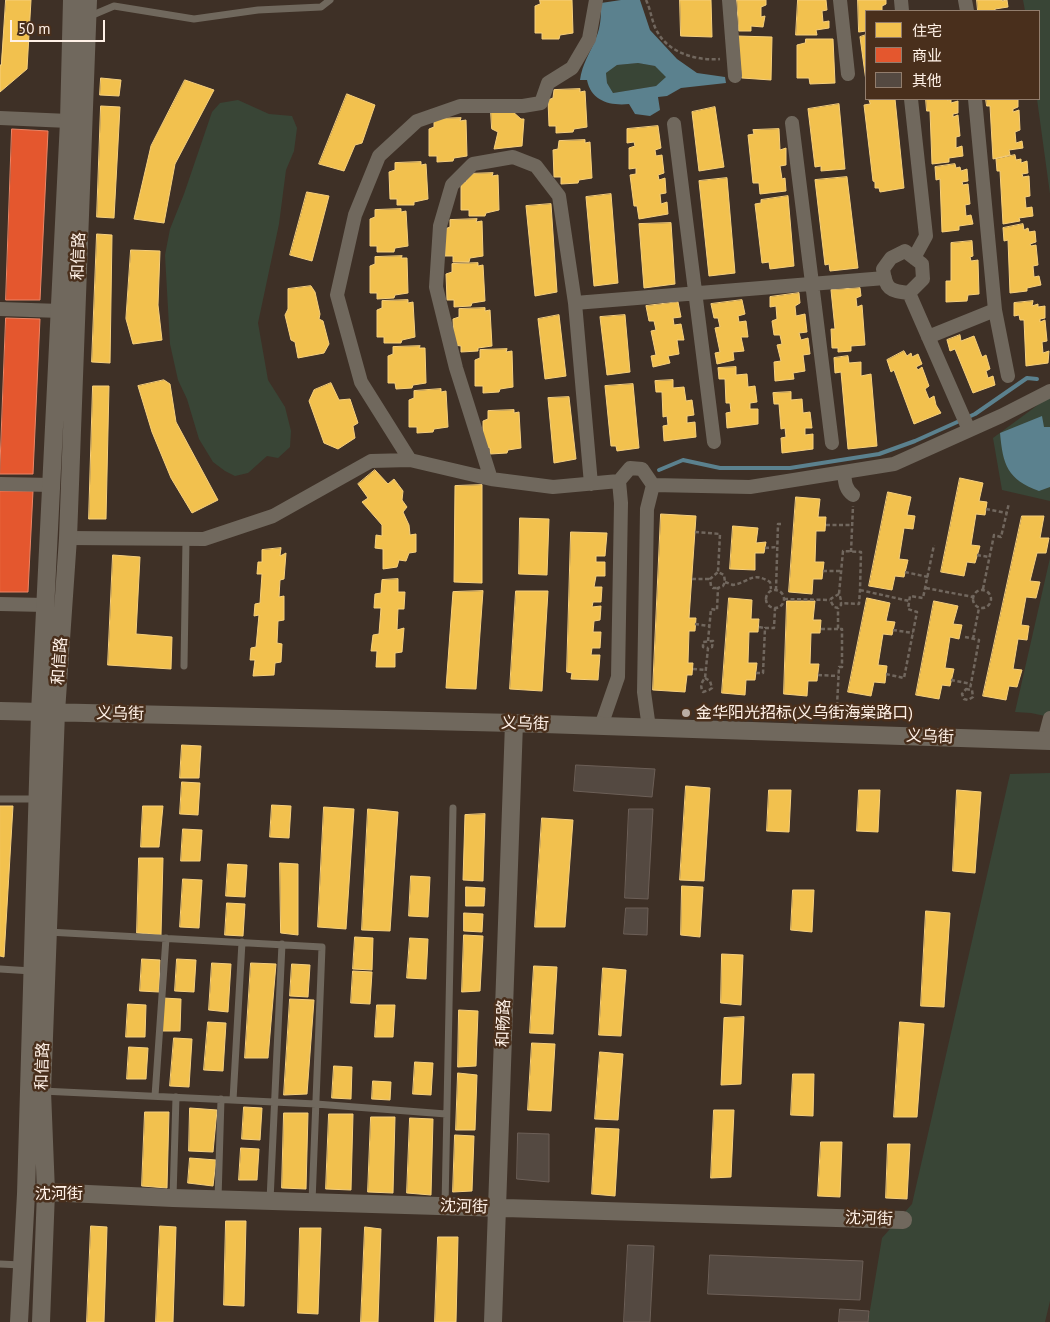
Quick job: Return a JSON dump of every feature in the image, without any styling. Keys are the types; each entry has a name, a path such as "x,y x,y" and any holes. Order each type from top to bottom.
{"street":[{"name":"和信路","path":"41,1322 46,1192 42,1091 48,932 48,712 45,605 69,121 72,0"},
{"path":"410,460 360,382 336,295 355,215 379,156 417,121 460,106 523,106 541,103 548,83 572,68 590,39 596,0"},
{"path":"729,0 736,76"},
{"path":"840,0 848,74"},
{"name":"和信路","path":"19,1322 26,1194 38,799 68,538 88,8"},
{"path":"911,100 926,236 914,258"},
{"path":"975,100 995,310 1008,376"},
{"path":"0,118 69,121"},
{"path":"792,123 832,442"},
{"path":"674,124 714,442"},
{"path":"491,479 456,368 436,287 440,226 452,185 473,164 513,157 536,166 559,196 575,303 591,484"},
{"path":"905,251 922,264 923,279 910,293 894,292 886,284 884,278 883,269 891,258 905,251"},
{"path":"575,303 884,278"},
{"path":"910,293 969,430"},
{"path":"0,309 60,311"},
{"path":"928,337 995,310"},
{"path":"981,316 1002,344"},
{"path":"653,485 750,487 894,464 1050,391"},
{"path":"68,538 204,539 273,516 371,461 410,460 491,479 554,487 619,481 630,468 642,469 653,485 647,509 644,692 649,728"},
{"path":"844,472 848,491 853,494"},
{"path":"601,726 618,677 621,503 619,481"},
{"path":"0,484 52,485"},
{"path":"0,604 45,605"},
{"name":"义乌街","path":"0,710 601,726 1047,741"},
{"path":"1047,741 1050,718"},
{"name":"和畅路","path":"493,1322 514,724"},
{"name":"沈河街","path":"26,1194 46,1192 173,1198 902,1220"}],"lane":[{"path":"88,8 114,6 194,19 258,10 322,7 330,0"},
{"path":"184,666 186,539"},
{"path":"0,798 38,799"},
{"path":"445,1206 454,808"},
{"path":"48,932 322,947 312,1202"},
{"path":"155,1096 166,938"},
{"path":"233,1100 242,942"},
{"path":"270,1201 282,944"},
{"path":"0,969 32,971"},
{"path":"42,1091 316,1104 446,1114"},
{"path":"173,1198 176,1097"},
{"path":"218,1199 221,1099"},
{"path":"0,1264 22,1265"}],"path":[{"path":"646,0 658,34 671,46 690,56 708,60 734,58"},
{"path":"851,552 853,494"},
{"path":"983,589 994,535 1001,537 1009,503"},
{"path":"986,509 1007,513"},
{"path":"725,582 733,584 754,576 760,576 770,582 774,590 782,593 784,604 781,607 768,606 766,596 774,590 778,524 783,524"},
{"path":"826,524 852,526"},
{"path":"692,579 710,579 718,572 720,534 695,532"},
{"path":"886,674 904,678 917,612 908,609 910,596 923,598 934,545"},
{"path":"765,548 777,547"},
{"path":"838,629 838,608 841,605 841,603 842,599 839,594 842,551 860,552 858,604 841,603"},
{"path":"977,555 989,557"},
{"path":"823,571 841,571"},
{"path":"710,579 713,588 723,586 725,582 724,575 718,572"},
{"path":"905,572 928,577"},
{"path":"705,678 712,683 712,688 703,692 701,687 705,678 708,648 712,647 713,641 708,641 711,610 717,610 718,588"},
{"path":"926,588 973,597"},
{"path":"983,589 991,595 991,600 988,606 979,608 974,605 973,597 976,591 983,589"},
{"path":"860,590 909,601"},
{"path":"784,598 830,600 839,594"},
{"path":"830,600 834,607 838,608"},
{"path":"759,627 774,628 775,608"},
{"path":"973,638 979,608"},
{"path":"695,624 709,626"},
{"path":"756,673 763,673 765,628"},
{"path":"821,629 842,630 842,667 838,667 837,706"},
{"path":"893,630 913,633"},
{"path":"965,637 980,640 970,689 972,690 973,698 964,699 962,694 966,689 970,689"},
{"path":"693,669 706,670"},
{"path":"818,675 838,676"},
{"path":"951,680 971,684"}],"green space":[{"path":"1023,0 1050,0 1050,194 1037,100 1040,100 1040,10 1025,10"},
{"path":"638,63 655,66 667,77 656,86 613,93 607,83 606,73 617,65"},
{"path":"238,100 269,114 292,116 297,128 294,151 286,170 279,224 258,323 268,380 285,407 291,431 290,447 278,458 267,456 248,473 235,476 213,462 199,439 187,399 178,380 170,344 165,255 170,229 212,112 220,103"},
{"path":"1050,396 1050,501 1002,490 993,438"},
{"path":"1050,558 1050,717 1015,712"},
{"path":"1050,773 1050,1301 1045,1322 868,1322 882,1238 912,1204 1010,774"}],"water":[{"path":"640,0 650,30 677,59 697,73 725,77 726,83 681,88 667,96 658,97 660,110 650,116 635,114 629,104 615,104 602,101 593,93 587,80 580,80 584,64 599,30 601,3","holes":["638,63 655,66 666,77 656,86 613,93 607,83 606,73 617,65"]},
{"path":"1042,416 1044,427 1050,427 1050,487 1039,491 1013,476 1005,462 1000,433"}],"building: 住宅":[{"path":"6,0 31,0 27,69 0,92 0,65"},
{"path":"540,0 572,0 573,33 560,35 559,39 542,39 542,33 535,33 535,6 540,4"},
{"path":"680,0 711,0 712,37 681,36"},
{"path":"737,0 766,0 766,5 761,7 761,17 765,16 763,27 751,26 751,31 739,31"},
{"path":"798,0 826,0 827,10 822,11 823,22 829,21 829,28 816,30 817,35 796,35"},
{"path":"858,0 886,0 882,10 865,10 865,31 859,32"},
{"path":"977,0 1007,0 1008,7 995,10 978,10"},
{"path":"865,35 865,74 860,37"},
{"path":"737,36 772,37 771,80 742,78"},
{"path":"806,39 833,39 835,83 810,84 809,78 797,78 797,45 805,43"},
{"path":"101,78 121,80 119,96 100,95"},
{"path":"185,80 214,90 175,164 164,223 134,219 151,146"},
{"path":"580,89 580,92 585,91 587,127 574,129 573,132 556,133 556,126 549,126 548,100 553,98 554,90"},
{"path":"347,94 375,105 362,143 355,145 344,171 319,164"},
{"path":"869,100 895,100 904,188 880,192 879,188 875,188 864,105 870,104"},
{"path":"926,100 951,100 951,103 958,101 958,113 953,114 953,117 958,115 960,136 956,137 956,148 962,146 963,156 949,158 949,162 932,164 930,111 927,111"},
{"path":"986,100 1018,100 1018,107 1013,109 1013,112 1019,110 1020,130 1015,132 1016,143 1022,141 1023,148 1009,150 1010,155 993,159 990,106 987,106"},
{"path":"839,104 845,169 821,171 821,166 815,167 808,109"},
{"path":"101,106 120,107 114,218 97,217"},
{"path":"715,107 724,167 699,171 692,112"},
{"path":"491,111 512,111 521,119 524,119 522,146 494,149 498,132 492,129"},
{"path":"461,118 460,121 466,120 467,156 454,158 453,161 437,162 437,156 429,156 429,129 434,127 434,119"},
{"path":"658,126 661,148 655,150 656,156 662,155 664,173 658,175 659,180 665,178 666,193 660,194 661,204 667,202 668,214 639,219 637,206 634,206 630,175 636,174 636,168 629,169 629,148 635,146 634,142 627,143 627,129"},
{"path":"779,129 780,150 786,148 786,165 780,166 782,179 785,178 786,191 760,194 759,183 753,183 748,135 754,134 753,130"},
{"path":"585,140 585,143 590,142 592,178 579,180 578,183 561,184 561,177 554,177 553,150 558,149 559,141"},
{"path":"1015,155 1016,160 1021,159 1021,163 1027,161 1028,173 1022,174 1023,177 1029,176 1030,196 1025,197 1026,208 1032,207 1033,216 1019,218 1020,221 1003,224 1000,171 997,171 996,159"},
{"path":"421,162 421,165 426,164 428,199 414,202 414,205 397,205 397,199 390,199 389,172 395,170 395,163"},
{"path":"955,164 956,168 960,167 961,171 967,169 968,181 962,182 963,185 968,184 970,204 965,205 966,216 971,215 973,224 959,226 959,230 942,232 940,179 936,180 935,167"},
{"path":"493,173 492,176 498,175 499,210 486,213 485,216 469,216 469,210 461,210 461,183 466,182 466,174"},
{"path":"847,177 858,268 830,271 829,264 825,265 815,180"},
{"path":"727,178 735,273 709,276 699,181"},
{"path":"307,192 329,196 312,261 290,255"},
{"path":"611,194 618,283 594,286 586,197"},
{"path":"788,196 794,266 770,269 769,262 762,263 755,204 761,203 761,200"},
{"path":"551,204 557,292 535,296 526,206"},
{"path":"401,209 401,212 406,211 408,246 395,248 394,252 377,252 377,246 370,246 370,219 375,217 375,210"},
{"path":"477,219 476,222 482,221 483,256 470,258 469,262 453,262 453,256 445,256 445,229 450,227 450,220"},
{"path":"671,223 675,284 644,288 639,224"},
{"path":"1023,224 1024,230 1028,228 1029,232 1035,231 1036,242 1030,244 1031,246 1036,245 1038,265 1033,266 1034,277 1039,276 1041,285 1027,288 1027,291 1010,293 1008,240 1004,241 1003,228"},
{"path":"97,234 112,235 110,363 92,362"},
{"path":"972,241 973,256 970,257 971,261 978,260 979,294 968,295 967,301 946,302 946,281 951,281 951,243"},
{"path":"131,250 160,251 158,305 162,340 133,344 126,319"},
{"path":"402,256 401,258 407,258 408,293 395,295 394,298 377,299 377,293 370,293 370,266 375,264 375,257"},
{"path":"478,263 478,266 483,265 485,301 472,303 471,306 454,307 454,300 447,300 446,274 452,272 452,264"},
{"path":"311,286 315,292 320,314 319,319 323,321 329,344 324,353 298,358 295,342 291,340 285,315 288,309 288,289"},
{"path":"860,288 861,296 856,298 857,307 862,305 865,345 851,346 851,351 838,352 838,348 832,348 831,329 835,329 831,290"},
{"path":"799,293 800,303 795,306 796,316 805,314 807,332 799,333 801,340 808,338 810,354 803,355 805,371 793,373 794,379 775,381 774,362 781,361 777,345 782,344 780,335 774,335 772,321 777,319 776,306 770,307 770,297"},
{"path":"408,300 408,303 413,302 415,337 402,340 401,343 384,343 384,337 377,337 377,310 382,308 382,301"},
{"path":"742,300 745,314 738,316 739,322 746,321 748,337 741,337 744,351 733,352 734,360 717,364 715,353 720,352 715,328 720,327 718,318 714,318 711,304"},
{"path":"1033,301 1032,306 1038,304 1038,307 1045,306 1045,318 1040,319 1040,322 1045,320 1047,341 1042,342 1043,353 1049,351 1048,363 1026,366 1024,320 1020,320 1019,315 1014,316 1014,303"},
{"path":"678,302 681,317 673,318 674,325 681,324 684,340 677,340 679,354 668,356 670,363 653,367 651,356 656,355 651,331 656,330 654,321 649,321 646,306"},
{"path":"485,308 485,311 490,310 492,346 478,348 478,351 461,352 461,346 454,345 453,319 459,317 459,309"},
{"path":"559,315 566,376 545,379 538,319"},
{"path":"625,315 630,372 607,375 600,317"},
{"path":"960,335 961,341 974,336 982,357 986,355 990,369 986,371 988,378 993,376 995,385 973,393 955,349 950,351 947,340"},
{"path":"420,346 419,348 425,348 426,383 413,385 412,388 396,389 395,383 388,383 388,356 393,354 393,347"},
{"path":"507,349 506,352 512,351 513,387 500,389 499,392 483,393 483,386 475,386 475,360 480,358 480,350"},
{"path":"904,351 907,356 911,353 912,357 918,354 922,364 916,367 918,370 922,367 929,386 925,389 929,399 934,396 936,405 941,413 914,424 894,370 891,372 887,360"},
{"path":"848,356 849,363 861,362 861,376 871,374 877,446 848,449 841,372 835,373 834,358"},
{"path":"736,367 736,375 747,374 748,387 755,386 757,402 750,403 750,409 758,409 758,424 727,428 726,413 731,412 730,403 726,403 725,379 719,379 718,368"},
{"path":"164,380 170,384 176,422 218,500 192,513 171,478 152,432 138,386"},
{"path":"673,380 673,388 684,387 686,401 692,400 694,415 687,416 687,423 695,422 696,437 664,441 663,426 668,425 667,416 663,417 662,392 656,392 655,381"},
{"path":"331,383 339,400 350,399 358,423 353,426 355,438 338,449 324,443 309,401 314,390"},
{"path":"633,384 639,448 617,451 616,446 611,446 605,386"},
{"path":"93,386 109,386 106,519 89,519"},
{"path":"441,389 441,392 446,391 448,427 434,429 433,432 417,433 417,427 409,427 409,400 414,398 414,391"},
{"path":"791,392 791,400 802,399 803,413 810,412 812,428 805,428 805,435 813,434 813,449 782,453 781,438 786,437 785,428 781,429 779,404 774,404 773,393"},
{"path":"569,397 576,459 554,463 548,398"},
{"path":"514,410 514,413 519,412 521,448 508,450 507,453 490,454 490,448 483,447 483,421 488,419 488,411"},
{"path":"375,470 388,484 394,479 403,491 402,500 407,507 403,512 409,525 410,535 416,534 416,552 409,553 406,561 399,560 397,567 383,569 383,549 375,548 376,535 382,536 382,525 362,502 368,498 358,484"},
{"path":"960,478 983,483 979,501 987,502 985,515 976,514 971,545 980,546 975,563 967,562 964,576 941,572"},
{"path":"482,485 482,583 454,582 455,486"},
{"path":"888,492 911,497 907,515 915,516 913,529 904,528 899,559 908,560 904,577 895,576 892,590 869,586"},
{"path":"796,497 820,499 818,517 826,517 825,531 816,531 815,562 824,562 822,579 813,579 812,594 789,592"},
{"path":"661,514 696,516 689,618 696,618 695,631 689,631 688,663 693,663 692,675 687,675 685,692 653,690"},
{"path":"1022,516 1044,516 1040,538 1049,538 1046,553 1037,553 1030,581 1040,582 1036,598 1026,597 1021,625 1029,626 1027,640 1018,639 1013,669 1022,670 1017,687 1009,686 1006,700 983,696"},
{"path":"520,518 549,519 547,575 519,574"},
{"path":"733,526 758,528 756,543 766,542 764,553 755,553 755,570 730,569"},
{"path":"571,532 607,533 605,556 596,556 596,562 605,562 605,576 596,576 594,587 602,587 601,602 593,602 592,607 601,606 600,620 594,621 593,632 601,632 600,648 592,648 591,655 600,655 598,680 571,679 572,673 567,672"},
{"path":"281,548 280,556 286,553 284,579 280,580 279,597 284,596 284,620 278,621 277,643 282,644 281,662 275,663 274,675 253,676 255,660 250,660 251,648 256,647 259,615 254,616 255,604 260,603 262,574 257,574 258,562 262,562 262,550"},
{"path":"113,555 140,557 136,634 172,637 171,669 108,665"},
{"path":"398,579 398,592 405,592 404,609 398,609 397,630 404,628 402,652 395,653 395,667 376,667 377,651 371,651 373,635 379,634 381,608 374,608 375,594 381,593 382,580"},
{"path":"483,591 476,689 446,688 453,592"},
{"path":"516,591 548,591 542,691 510,689"},
{"path":"729,598 752,600 751,619 759,619 758,632 749,632 748,663 757,663 755,680 746,680 745,695 722,693"},
{"path":"867,598 890,603 886,621 895,622 892,635 883,634 878,665 887,666 885,683 874,682 871,696 848,692"},
{"path":"787,601 815,601 813,620 821,620 820,633 811,633 810,664 819,664 817,681 808,681 807,696 784,694"},
{"path":"934,601 958,606 953,624 962,625 959,639 950,637 945,668 954,669 950,686 942,685 939,699 916,695"},
{"path":"182,745 201,746 199,778 180,778"},
{"path":"182,782 200,783 198,815 180,814"},
{"path":"686,786 710,788 704,881 680,880"},
{"path":"769,790 791,790 789,832 767,831"},
{"path":"859,790 880,790 878,832 857,831"},
{"path":"957,790 981,792 975,873 953,871"},
{"path":"272,805 291,806 289,838 270,837"},
{"path":"0,806 13,806 4,957 0,956"},
{"path":"143,806 163,806 159,847 141,847"},
{"path":"324,807 354,809 346,929 318,927"},
{"path":"368,809 398,812 390,931 362,930"},
{"path":"485,814 483,881 463,880 465,815"},
{"path":"542,818 573,820 565,927 535,927"},
{"path":"183,829 202,830 200,861 181,861"},
{"path":"139,858 163,858 161,935 137,933"},
{"path":"280,863 298,864 298,935 281,933"},
{"path":"228,864 247,865 245,897 226,896"},
{"path":"411,876 430,877 428,917 409,916"},
{"path":"183,879 202,880 199,928 180,927"},
{"path":"682,886 703,887 700,937 681,935"},
{"path":"466,887 485,888 484,906 466,906"},
{"path":"793,890 814,890 812,932 791,930"},
{"path":"227,903 245,904 243,936 225,935"},
{"path":"926,911 950,913 944,1007 921,1006"},
{"path":"464,913 483,914 482,932 464,931"},
{"path":"464,935 483,936 480,991 462,992"},
{"path":"355,937 373,938 372,970 353,969"},
{"path":"410,938 428,939 426,979 407,978"},
{"path":"722,954 743,955 741,1005 721,1003"},
{"path":"142,959 160,960 159,992 140,991"},
{"path":"177,959 196,960 194,992 175,991"},
{"path":"212,963 231,964 228,1012 209,1010"},
{"path":"251,963 276,964 268,1058 245,1058"},
{"path":"292,964 310,965 308,997 290,996"},
{"path":"534,966 557,967 553,1034 530,1033"},
{"path":"603,968 626,970 621,1036 599,1035"},
{"path":"353,971 372,972 370,1004 351,1003"},
{"path":"163,998 181,999 180,1031 161,1031"},
{"path":"290,999 314,1000 307,1094 284,1095"},
{"path":"128,1004 146,1005 145,1037 126,1037"},
{"path":"377,1005 395,1005 393,1037 375,1037"},
{"path":"459,1010 478,1011 476,1066 458,1067"},
{"path":"744,1017 741,1084 721,1085 724,1018"},
{"path":"208,1022 226,1023 223,1071 204,1070"},
{"path":"900,1022 924,1024 917,1117 894,1117"},
{"path":"174,1038 192,1039 189,1087 170,1086"},
{"path":"532,1043 555,1044 551,1111 528,1110"},
{"path":"129,1047 148,1048 146,1079 127,1079"},
{"path":"600,1052 623,1054 618,1120 595,1119"},
{"path":"415,1062 433,1063 431,1095 413,1094"},
{"path":"334,1066 352,1067 351,1099 332,1098"},
{"path":"458,1073 477,1075 475,1130 456,1130"},
{"path":"793,1074 814,1074 813,1116 791,1115"},
{"path":"373,1081 391,1082 390,1100 372,1099"},
{"path":"244,1107 262,1108 260,1140 242,1139"},
{"path":"190,1108 217,1110 213,1152 189,1151"},
{"path":"714,1110 734,1110 731,1177 711,1178"},
{"path":"145,1112 169,1112 167,1188 142,1186"},
{"path":"284,1113 308,1113 306,1189 282,1188"},
{"path":"329,1114 353,1114 351,1190 326,1189"},
{"path":"371,1117 395,1117 393,1193 368,1192"},
{"path":"410,1118 433,1119 431,1195 407,1193"},
{"path":"596,1128 619,1129 615,1196 592,1194"},
{"path":"455,1135 474,1136 472,1191 453,1192"},
{"path":"821,1142 842,1142 840,1197 818,1196"},
{"path":"888,1144 910,1144 907,1199 886,1198"},
{"path":"241,1148 259,1149 257,1180 239,1180"},
{"path":"190,1158 216,1160 213,1186 188,1183"},
{"path":"226,1221 246,1221 244,1306 224,1305"},
{"path":"91,1226 107,1227 104,1322 87,1322"},
{"path":"160,1226 176,1227 173,1322 156,1322"},
{"path":"365,1227 381,1229 378,1322 361,1322"},
{"path":"300,1228 321,1228 318,1314 298,1313"},
{"path":"438,1237 458,1237 456,1322 435,1322"}],"building: 商业":[{"path":"12,129 48,131 40,300 6,300"},
{"path":"6,318 40,319 33,474 0,474"},
{"path":"0,491 33,491 28,592 0,592"}],"building: 其他":[{"path":"576,765 655,769 652,797 574,791"},
{"path":"629,809 653,809 648,899 625,898"},
{"path":"626,908 648,908 647,935 624,934"},
{"path":"518,1133 549,1134 549,1182 517,1179"},
{"path":"628,1245 654,1246 650,1322 624,1322"},
{"path":"710,1255 863,1261 860,1300 708,1294"},
{"path":"840,1309 869,1311 868,1322 839,1322"}],"waterway":[{"path":"659,470 683,460 720,468 790,468 879,454 915,441 975,414 1027,378 1037,379"}],"place":[{"name":"金华阳光招标(义乌街海棠路口)","path":"686,713"}]}
